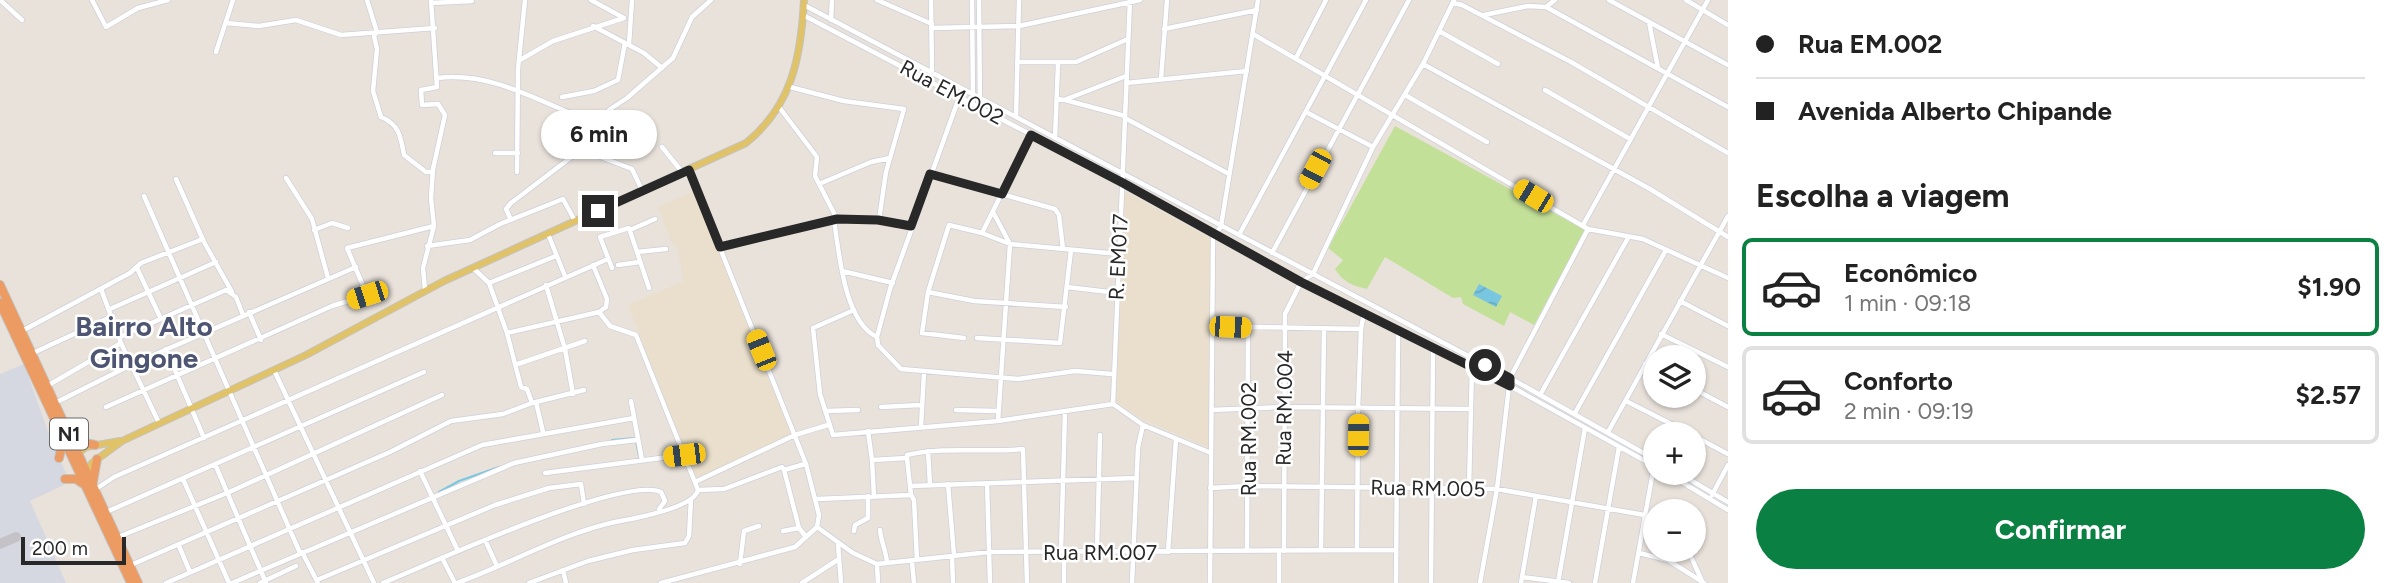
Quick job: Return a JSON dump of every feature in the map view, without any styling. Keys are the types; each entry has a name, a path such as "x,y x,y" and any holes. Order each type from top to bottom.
{"highway":[{"name":"N1","path":"0,285 55,404 63,429"},
{"name":"N1","path":"0,303 63,429 131,583"},
{"path":"63,429 85,443 95,445"},
{"path":"59,458 64,444 63,429"},
{"path":"91,490 97,460"},
{"path":"65,479 80,480 91,490"},
{"name":"N1","path":"102,514 118,537 138,583"}],"main road":[{"path":"83,475 97,460 122,441 339,339 425,290 746,143 779,107 790,87 799,56 804,2"},
{"path":"75,456 86,447 122,441"}],"street":[{"path":"0,0 22,20"},
{"path":"92,0 106,27 138,8 168,0"},
{"path":"216,52 233,0"},
{"path":"367,0 377,32 374,36 375,104 381,117 392,121 400,134 404,155 426,172 433,172"},
{"path":"517,172 518,90 525,0"},
{"path":"591,0 626,20"},
{"path":"562,97 594,91 618,80 627,44 626,20 632,0"},
{"path":"511,220 506,209 511,203 578,152 609,110 662,68 679,48 692,17 711,0"},
{"path":"831,20 832,0"},
{"path":"877,0 932,26 976,27 1019,26 1140,0"},
{"path":"931,0 932,72"},
{"path":"972,0 980,107"},
{"path":"973,103 979,0"},
{"path":"1016,117 1019,0"},
{"path":"1161,80 1167,0"},
{"path":"1210,583 1215,237 1221,226 1258,0"},
{"path":"1296,58 1326,0"},
{"path":"1239,235 1366,0"},
{"path":"1272,253 1337,128 1409,0"},
{"path":"1546,8 1555,0"},
{"path":"1609,0 1728,65"},
{"path":"1686,0 1728,25"},
{"path":"1480,583 1497,489 1510,378 1613,169 1709,0"},
{"path":"425,290 423,268 434,226 431,198 433,172 445,115 438,104 422,106 421,90 438,88 431,1 472,1"},
{"name":"R. EM017","path":"1113,404 1112,374 1130,1"},
{"path":"1313,274 1373,147 1423,64 1453,1 1461,2 1571,62 1728,153"},
{"path":"804,2 831,20 1510,378 1608,432 1643,456"},
{"path":"1483,16 1528,6 1546,8 1728,107"},
{"path":"1164,29 1257,10"},
{"name":"Rua EM.002","path":"803,15 960,95 1123,183 1215,237 1510,386 1643,458"},
{"path":"226,23 259,26 296,20 341,35 435,28"},
{"path":"520,60 553,41 593,26 626,20"},
{"path":"1649,22 1658,69"},
{"path":"593,26 650,57 662,68"},
{"path":"1439,31 1498,64"},
{"path":"1253,34 1586,227 1628,238 1643,239 1698,267 1728,278"},
{"path":"1017,62 1076,62 1128,39"},
{"path":"1055,138 1058,64"},
{"path":"1423,64 1613,169 1728,237"},
{"path":"1126,83 1247,71"},
{"path":"1064,100 1126,76"},
{"path":"438,78 471,77 518,90 543,104 599,125"},
{"path":"790,87 845,101 904,109 878,220"},
{"path":"1545,90 1630,139"},
{"path":"960,95 911,226 877,338 878,345 901,369 924,372 1001,378 1041,377 1074,371 1112,374"},
{"path":"1405,95 1488,142"},
{"path":"1057,99 1125,117 1229,174"},
{"path":"779,107 817,157 815,171 836,219 841,271 862,326 877,338"},
{"path":"1306,112 1373,147"},
{"path":"982,233 1031,135"},
{"path":"660,583 740,564 795,547 817,527 820,515 806,464 720,247 686,171 662,147"},
{"path":"578,152 593,154 632,169 642,191"},
{"path":"495,153 518,153"},
{"path":"819,184 871,162 891,158"},
{"path":"930,174 1055,209 1059,215 1063,249"},
{"path":"286,178 312,219 328,278"},
{"path":"176,179 203,239 243,315"},
{"path":"144,196 289,528 317,582 446,524 536,491 580,484 584,505"},
{"path":"427,246 470,240 563,199 575,221"},
{"path":"993,212 1010,244 998,421"},
{"path":"1655,345 1728,216"},
{"path":"640,262 615,266 608,259 600,237 630,230 655,219"},
{"path":"720,247 836,219 878,220 911,226"},
{"path":"314,230 332,223 348,228"},
{"path":"964,338 922,333 928,292 949,225 982,233 1010,244 1119,254"},
{"path":"106,407 332,306 367,295 347,248 434,226"},
{"path":"630,230 649,288"},
{"path":"548,234 555,257 565,276"},
{"path":"1540,395 1628,238"},
{"path":"22,331 137,268 203,239"},
{"path":"637,252 666,249"},
{"path":"977,338 1060,343 1071,250"},
{"path":"1574,413 1666,250"},
{"path":"489,283 555,257"},
{"path":"91,490 288,399 608,259"},
{"path":"110,309 216,262"},
{"path":"507,332 598,312 606,307 607,299 593,265"},
{"path":"55,404 133,364 356,267"},
{"path":"137,268 161,319"},
{"path":"473,268 489,283 507,332 521,387 527,389 534,403 543,432"},
{"path":"841,271 893,283"},
{"name":"Rua RM.004","path":"1279,583 1284,486 1285,314 1301,282 1313,274"},
{"path":"546,285 565,349 573,394"},
{"path":"1068,287 1117,293"},
{"path":"101,289 159,423"},
{"path":"46,386 161,319 226,290 232,293"},
{"path":"928,292 974,301 1066,307"},
{"path":"1680,301 1728,326"},
{"path":"854,310 813,328 817,377 828,425 833,435 998,421 1113,404 1143,425 1212,453"},
{"path":"249,312 261,340"},
{"path":"598,312 610,326 636,335 698,490"},
{"path":"1357,550 1358,410 1364,313"},
{"path":"32,354 113,316"},
{"path":"1212,326 1361,328"},
{"name":"Rua RM.002","path":"1247,550 1248,327"},
{"path":"1321,550 1324,329"},
{"path":"1396,583 1394,488 1398,330"},
{"path":"1661,334 1728,367"},
{"path":"514,365 585,341"},
{"path":"1431,583 1433,347"},
{"path":"166,349 204,438"},
{"path":"1469,488 1472,367"},
{"path":"1608,432 1643,368"},
{"path":"274,370 374,583"},
{"path":"102,514 424,372"},
{"path":"921,427 924,372"},
{"path":"130,565 209,533 451,422 503,414 584,390"},
{"path":"118,537 227,493 442,395"},
{"path":"1706,396 1728,407"},
{"path":"631,401 642,460"},
{"path":"1626,401 1667,422"},
{"path":"881,407 921,405"},
{"path":"1211,410 1247,407 1470,409"},
{"path":"825,411 858,410"},
{"path":"956,410 997,411"},
{"path":"1064,583 1062,481 1065,412"},
{"path":"166,583 482,445 543,432 634,418"},
{"path":"695,482 795,435 828,425"},
{"path":"1132,583 1131,553 1136,478 1143,425"},
{"path":"1558,582 1585,428"},
{"path":"854,531 855,525 868,518 872,460 868,431"},
{"path":"1097,551 1100,435"},
{"path":"1168,552 1175,439"},
{"path":"183,479 231,583 432,496 538,456 637,440"},
{"path":"1706,442 1728,454"},
{"path":"1595,583 1619,447"},
{"path":"914,583 914,500 911,495 907,455 928,451 1023,449 1027,583"},
{"path":"928,451 930,485"},
{"path":"545,473 684,455"},
{"path":"872,460 907,458"},
{"path":"215,464 252,545 264,582 296,566"},
{"path":"442,558 456,583 612,523 652,515 691,499 698,490 724,489 782,467 784,470 806,464"},
{"path":"1711,496 1728,465"},
{"path":"784,470 799,528 806,537"},
{"path":"420,471 458,551"},
{"path":"910,486 1136,478"},
{"path":"987,483 990,583"},
{"path":"948,484 953,583"},
{"path":"1689,485 1728,502"},
{"path":"1695,485 1728,510"},
{"name":"Rua RM.005","path":"1210,488 1320,486 1497,489 1643,514"},
{"path":"383,583 485,540 624,491 653,488 661,492 665,501 652,515"},
{"path":"817,499 911,495"},
{"path":"1536,496 1521,580 1569,583"},
{"path":"529,583 563,570 633,550 685,543 689,536 691,499"},
{"path":"740,564 744,531 759,526"},
{"path":"817,527 838,543 877,564 877,583"},
{"path":"1633,583 1643,527"},
{"path":"783,531 799,528"},
{"path":"880,530 880,540 886,546 887,563"},
{"path":"485,540 497,566"},
{"path":"838,543 841,583"},
{"path":"179,546 190,572"},
{"name":"Rua RM.007","path":"877,564 990,552 1027,551 1131,553 1395,550"},
{"path":"1639,553 1668,560 1703,583"},
{"path":"802,583 839,559"},
{"path":"1693,562 1703,583"},
{"path":"563,570 566,583"}],"shaded area":[{"path":"694,191 791,435 695,479 628,305 684,281 676,243 672,244 658,207"},
{"path":"1124,191 1210,238 1209,448 1144,420 1115,401"},
{"path":"24,364 50,437 70,482 30,501 66,583 0,583 0,374"}],"green space":[{"path":"1395,126 1585,230 1534,325 1510,312 1504,326 1463,304 1461,297 1453,298 1385,257 1367,289 1349,283 1335,269 1343,260 1328,248"}],"water":[{"path":"1479,284 1502,296 1496,307 1473,295"}],"waterway":[{"path":"612,440 635,438"},
{"path":"636,441 639,456"},
{"path":"439,492 459,481 499,467"}],"taxiway":[{"path":"0,544 16,537"}],"district":[{"name":"Bairro Alto Gingone","path":"144,342"}],"route":[{"path":"598,211 689,170 720,247 837,219 878,220 911,226 930,174 1002,194 1031,135 1301,282 1510,386 1510,378 1485,365"}]}
